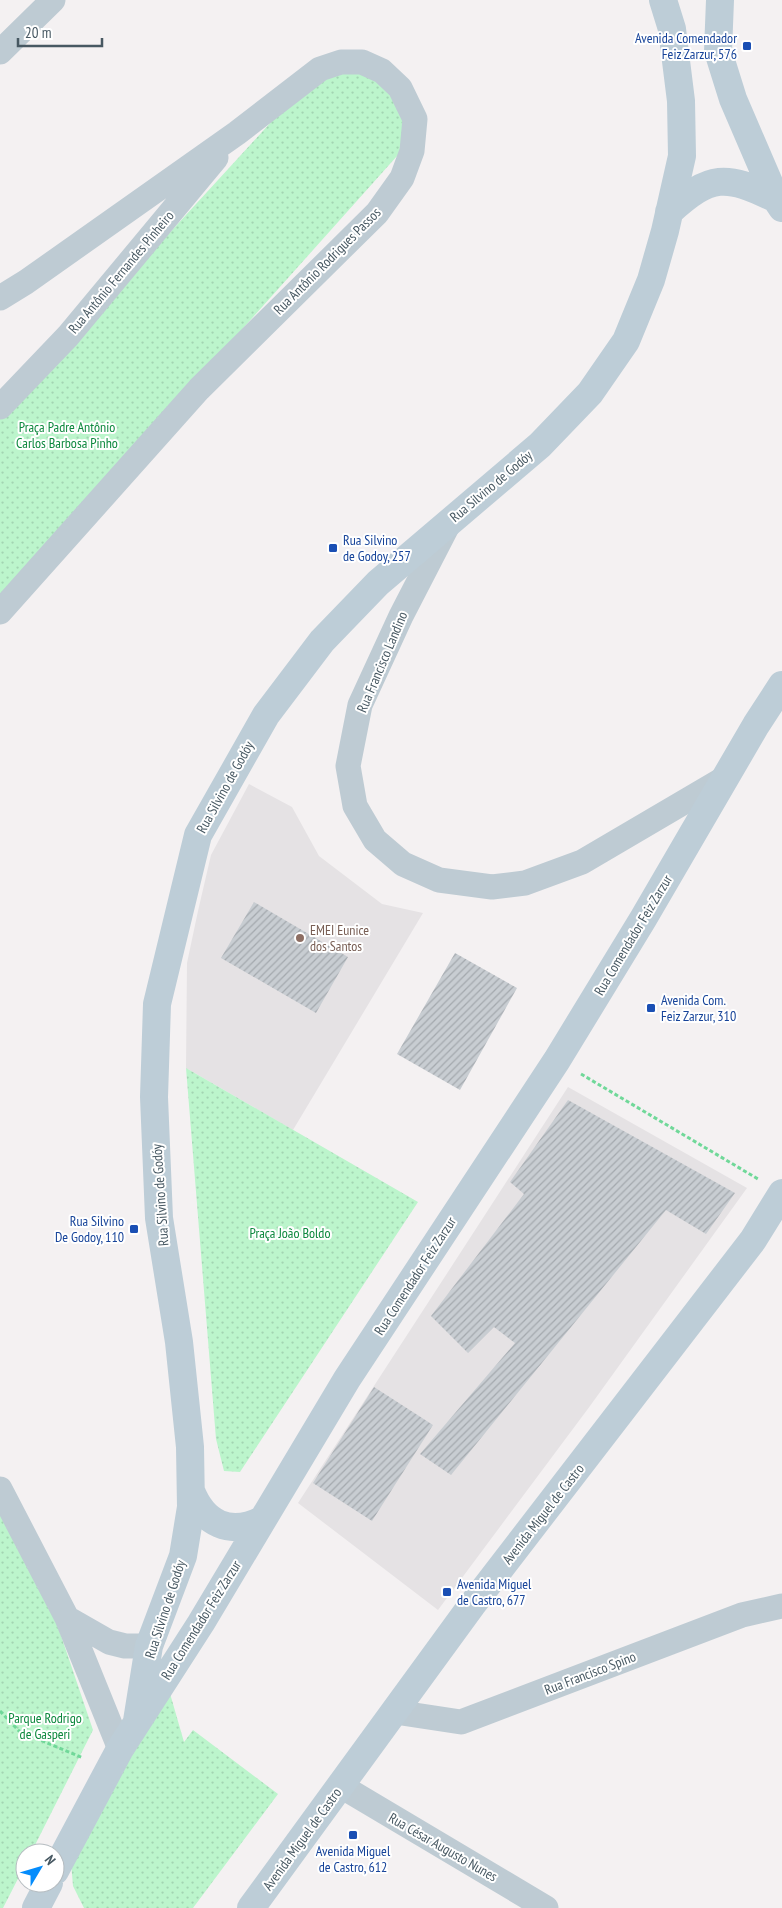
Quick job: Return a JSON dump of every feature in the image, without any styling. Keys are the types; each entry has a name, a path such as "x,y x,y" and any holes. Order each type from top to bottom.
{"main road":[{"name":"Rua Silvino de Godóy","path":"137,1721 149,1646 183,1556 191,1507 190,1447 179,1342 159,1218 154,1097 157,1004 198,835 266,715 322,641 378,583 540,445 590,393 626,341 651,280 682,156 681,101 672,29 663,0"},
{"path":"720,0 718,51 733,99 779,203"},
{"path":"669,212 691,193 708,184 725,181 748,185 779,203"},
{"name":"Rua Comendador Feiz Zarzur","path":"65,1852 114,1759 201,1623 347,1379 557,1060 643,919 756,725 782,685"},
{"name":"Avenida Miguel de Castro","path":"252,1908 472,1605 753,1240 774,1188"},
{"path":"191,1491 201,1511 219,1524 241,1527 252,1525 262,1520"},
{"path":"36,1908 44,1893"},
{"path":"50,1893 56,1908"}],"street":[{"path":"0,52 53,0"},
{"name":"Rua Antônio Rodrigues Passos","path":"0,298 26,282 237,133 320,69 341,62 362,62 382,71 400,88 414,119 412,151 402,178 377,214 198,389 0,612"},
{"name":"Rua Antônio Fernandes Pinheiro","path":"0,408 68,336 237,133"},
{"name":"Rua Francisco Landino","path":"452,519 401,616 360,705 348,766 355,806 375,840 404,864 439,880 492,887 525,883 582,862 725,778"},
{"path":"0,1489 67,1618 114,1759"},
{"name":"Rua Francisco Spino","path":"395,1712 461,1722 742,1615 782,1606"},
{"path":"67,1618 109,1642 125,1646 149,1646"},
{"name":"Rua César Augusto Nunes","path":"341,1786 546,1908"}],"path":[{"path":"557,1060 774,1188"},
{"path":"0,1711 19,1731 114,1759"}],"shaded area":[{"name":"EMEI Eunice dos Santos","path":"249,784 292,807 319,856 382,904 423,913 293,1130 186,1068 187,963 198,911 211,855"},
{"path":"568,1087 747,1188 590,1406 438,1610 298,1503"}],"green space":[{"name":"Praça Padre Antônio Carlos Barbosa Pinho","path":"326,70 369,70 394,94 409,120 406,146 0,598 0,418 283,109"},
{"name":"Praça João Boldo","path":"186,1068 418,1202 240,1472 224,1471 216,1439"},
{"name":"Parque Rodrigo de Gasperi","path":"0,1510 53,1612 93,1730 36,1843 15,1843 15,1885 3,1908 0,1908"},
{"path":"169,1690 184,1742 193,1730 278,1794 193,1908 84,1908 73,1886 71,1862"}],"building":[{"path":"254,902 348,957 316,1013 221,958"},
{"path":"455,953 517,988 460,1090 397,1054"},
{"path":"568,1100 735,1193 706,1234 666,1210 451,1475 420,1454 515,1343 494,1327 468,1353 431,1316 524,1194 510,1182"},
{"path":"374,1387 433,1425 372,1521 313,1483"}],"place":[{"name":"Avenida Comendador Feiz Zarzur, 576","path":"747,46"},
{"name":"Rua Silvino de Godoy, 257","path":"333,548"},
{"name":"EMEI Eunice dos Santos","path":"300,938"},
{"name":"Avenida Com. Feiz Zarzur, 310","path":"651,1008"},
{"name":"Rua Silvino De Godoy, 110","path":"134,1229"},
{"name":"Avenida Miguel de Castro, 677","path":"447,1592"},
{"name":"Avenida Miguel de Castro, 612","path":"353,1835"}]}
